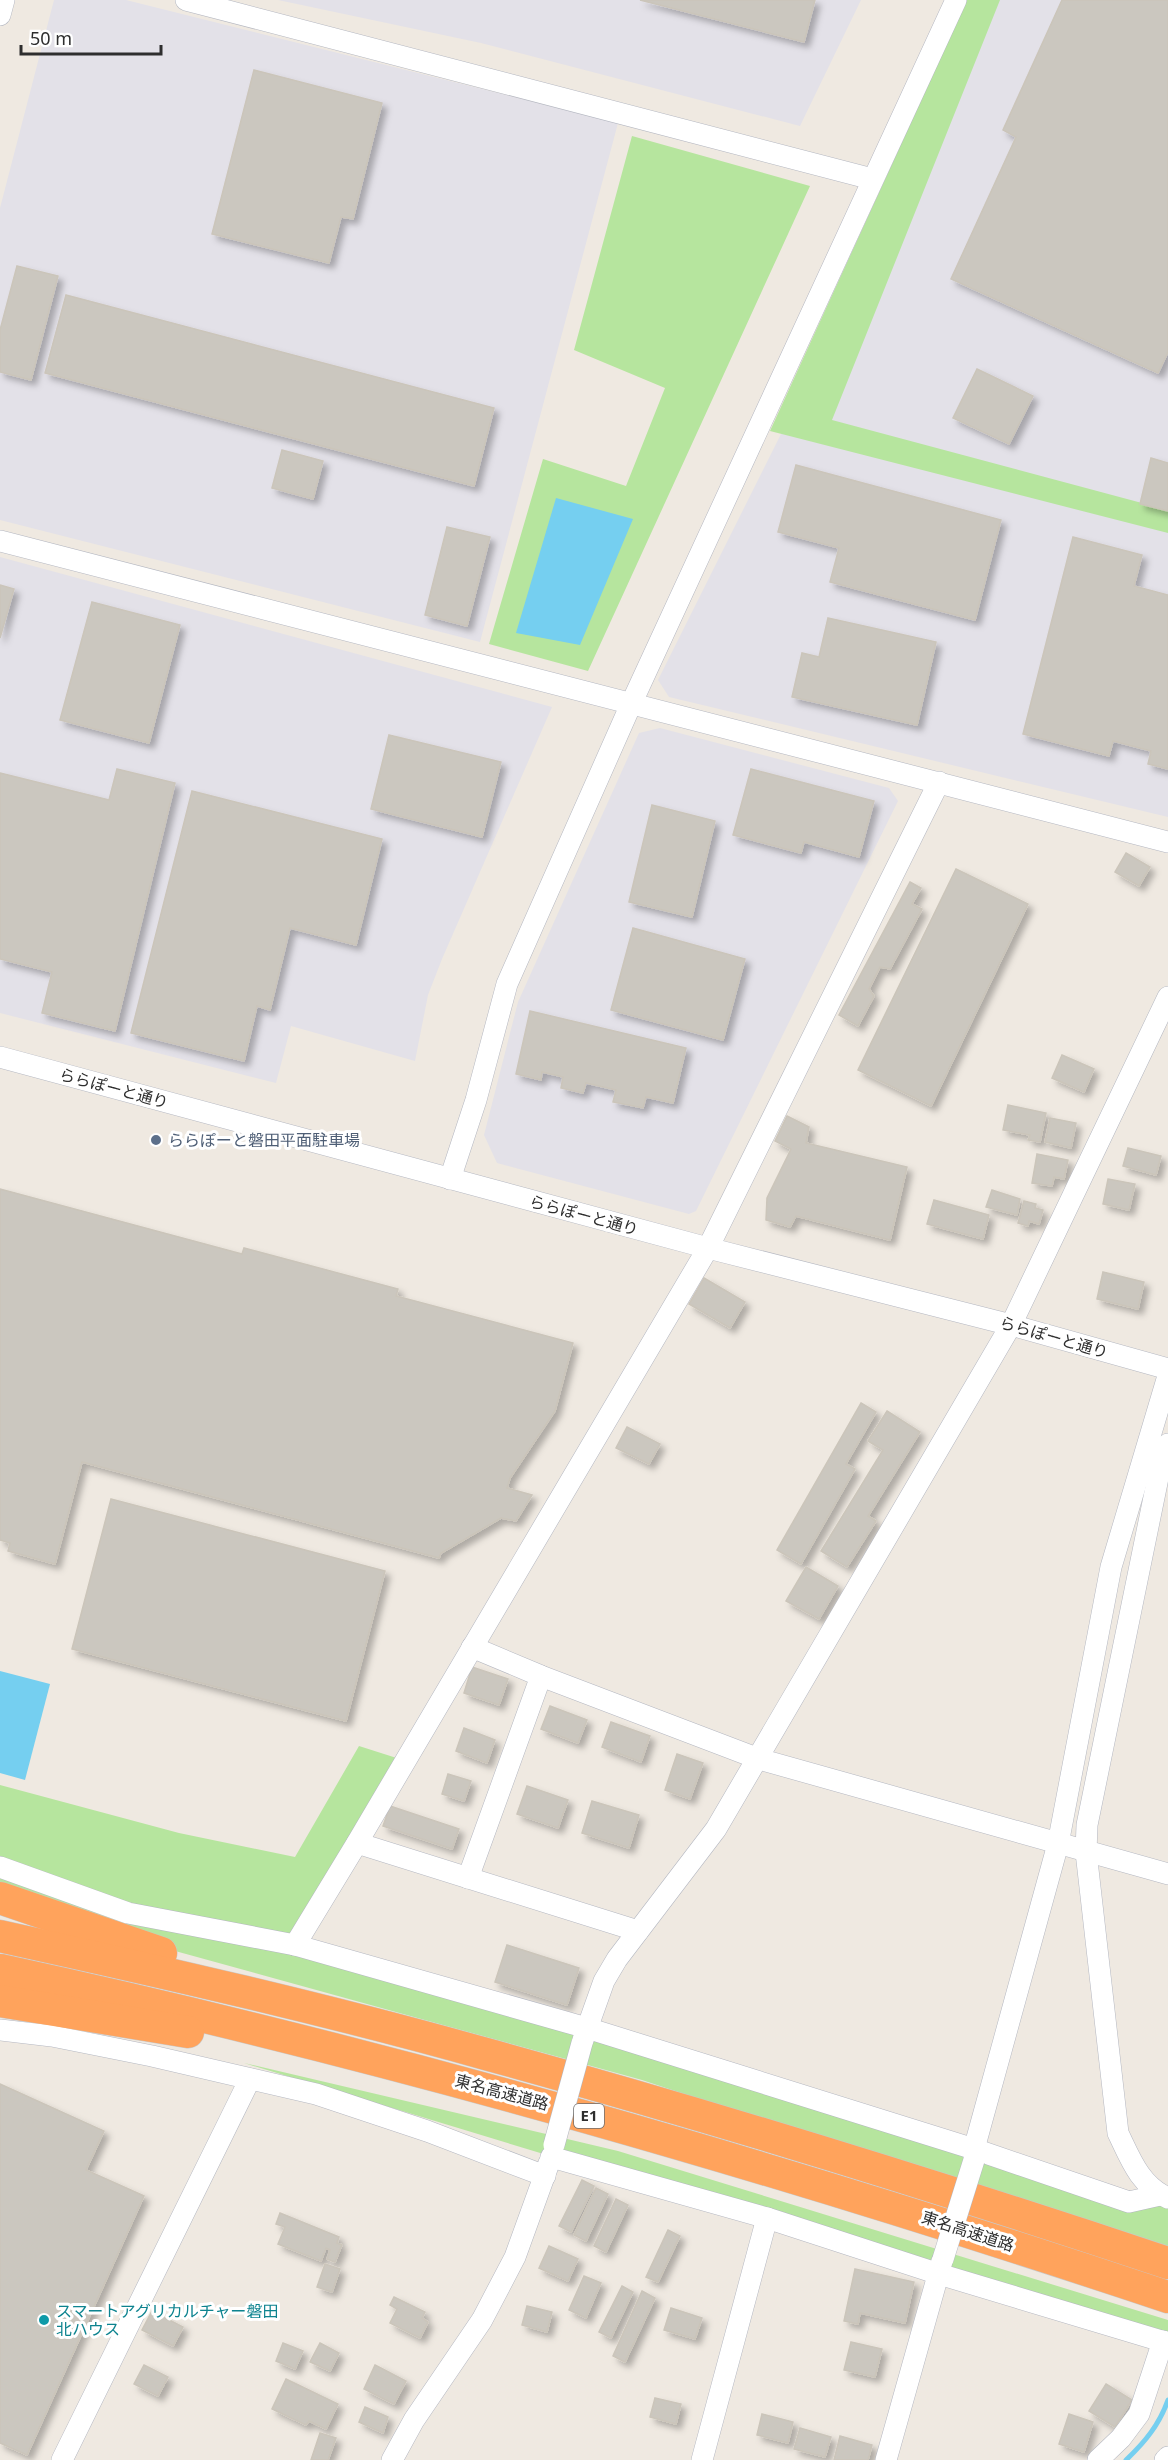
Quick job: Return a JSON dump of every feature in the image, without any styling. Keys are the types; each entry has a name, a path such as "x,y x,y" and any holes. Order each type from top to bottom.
{"highway":[{"path":"0,1898 132,1944 335,2005 483,2053"},
{"name":"東名高速道路","path":"0,1936 155,1970 483,2053 665,2105 993,2205 1168,2263"},
{"name":"東名高速道路","path":"0,1970 148,2002 475,2084 655,2135 951,2226 1168,2298"},
{"path":"0,2001 155,2025 349,2064 475,2084"}],"street":[{"path":"0,15 4,0"},
{"path":"186,0 872,179"},
{"path":"450,1179 476,1100 507,984 632,702 956,0"},
{"path":"0,541 632,702 1168,842"},
{"path":"295,1945 708,1248 939,782"},
{"path":"392,2460 414,2420 482,2320 515,2257 550,2159 585,2036 604,1981 638,1931 716,1829 1011,1325 1168,997"},
{"name":"ららぽーと通り","path":"0,1057 708,1248 1011,1325 1168,1369"},
{"path":"886,2460 974,2155 1058,1844 1111,1567 1168,1376"},
{"path":"1164,2197 1137,2174 1118,2133 1086,1852 1091,1803 1160,1468 1168,1444"},
{"path":"472,1647 541,1676 759,1759 1168,1874"},
{"path":"468,1878 541,1676"},
{"path":"357,1843 638,1931"},
{"path":"0,1867 128,1913 295,1945 1129,2202 1164,2197"},
{"path":"0,2031 63,2038 316,2094 427,2132 550,2159 941,2267 1166,2342 1139,2414 1121,2438 1098,2460"},
{"path":"62,2460 250,2079"},
{"path":"702,2460 767,2218"},
{"path":"1164,2460 1168,2457"}],"shaded area":[{"path":"54,0 126,0 618,123 480,642 0,520 0,208"},
{"path":"278,0 861,0 800,126 481,43"},
{"path":"998,0 1168,0 1168,817 669,697 658,680"},
{"path":"0,557 552,707 428,995 415,1061 291,1026 276,1083 0,1013"},
{"path":"660,728 889,788 898,801 696,1211 689,1214 497,1163 484,1135 518,1002 639,733"}],"green space":[{"path":"967,0 1000,0 832,420 1168,510 1168,533 770,431"},
{"path":"632,136 810,186 588,671 489,644 543,459 626,486 665,388 574,350"},
{"path":"359,1746 406,1761 295,1945 1129,2202 1168,2198 1168,2255 642,2080 157,1946 0,1897 0,1785 179,1833 295,1857"},
{"path":"244,2063 618,2151 1168,2320 1168,2355 939,2274"}],"water":[{"path":"556,498 633,519 580,645 516,633"},
{"path":"0,1671 50,1684 25,1780 0,1773"}],"building":[{"path":"640,0 815,0 804,42"},
{"path":"1062,0 1168,0 1168,352 1158,373 951,279 1016,137 1003,130"},
{"path":"254,70 382,103 353,219 341,217 329,263 212,234"},
{"path":"17,266 58,276 31,380 0,372 0,330"},
{"path":"66,295 494,408 474,486 45,373"},
{"path":"977,369 1033,396 1009,444 953,418"},
{"path":"282,450 323,461 313,499 272,488"},
{"path":"1151,458 1168,463 1168,511 1140,504"},
{"path":"796,465 1001,520 975,620 830,582 839,548 778,532"},
{"path":"447,527 490,537 467,626 425,615"},
{"path":"1073,537 1142,555 1134,586 1168,595 1168,769 1148,764 1151,751 1113,741 1109,756 1023,734"},
{"path":"0,585 14,589 0,638"},
{"path":"92,602 180,625 149,743 60,720"},
{"path":"828,618 936,642 917,725 792,697 802,653 819,657"},
{"path":"389,735 501,762 482,837 371,809"},
{"path":"117,769 175,783 115,1031 42,1013 52,972 0,959 0,773 109,800"},
{"path":"751,769 874,801 859,857 804,842 801,853 733,835"},
{"path":"192,791 382,839 356,945 290,928 270,1010 257,1006 244,1061 131,1033"},
{"path":"652,805 715,821 692,917 629,902"},
{"path":"1126,853 1150,867 1139,886 1115,872"},
{"path":"956,869 1028,904 931,1106 858,1070"},
{"path":"910,882 921,888 912,904 922,909 890,969 880,967 869,989 874,996 858,1026 839,1015"},
{"path":"633,928 745,959 723,1040 611,1010"},
{"path":"530,1011 686,1048 673,1103 646,1097 643,1108 613,1102 616,1090 586,1083 583,1093 561,1088 563,1077 542,1072 541,1080 516,1074"},
{"path":"1062,1055 1094,1069 1084,1092 1052,1078"},
{"path":"1008,1105 1046,1113 1040,1142 1028,1140 1030,1135 1003,1130"},
{"path":"787,1116 809,1127 806,1143 907,1167 890,1240 796,1216 790,1227 766,1220 767,1198 791,1149 775,1141"},
{"path":"1050,1118 1076,1123 1071,1148 1045,1142"},
{"path":"1128,1148 1161,1156 1156,1175 1123,1166"},
{"path":"1037,1154 1068,1160 1064,1179 1054,1177 1052,1186 1032,1183"},
{"path":"1108,1179 1135,1184 1129,1210 1103,1204"},
{"path":"0,1189 242,1254 244,1248 398,1289 396,1296 573,1343 555,1411 510,1478 507,1488 532,1495 516,1521 501,1518 441,1553 439,1558 82,1462 55,1564 8,1551 10,1543 0,1540"},
{"path":"992,1190 1020,1199 1017,1215 986,1207"},
{"path":"934,1200 989,1215 983,1239 927,1224"},
{"path":"1024,1201 1036,1204 1035,1208 1043,1210 1039,1224 1029,1221 1028,1226 1018,1223"},
{"path":"1103,1272 1144,1282 1138,1309 1097,1299"},
{"path":"704,1278 745,1302 730,1328 689,1304"},
{"path":"861,1403 876,1412 846,1464 855,1469 801,1564 777,1550"},
{"path":"887,1411 920,1432 868,1516 876,1521 847,1567 821,1551 883,1450 868,1441"},
{"path":"627,1427 660,1444 649,1464 616,1448"},
{"path":"111,1499 385,1571 346,1721 72,1649"},
{"path":"806,1567 838,1586 819,1619 786,1601"},
{"path":"472,1667 508,1679 499,1705 464,1693"},
{"path":"550,1706 587,1720 578,1743 541,1729"},
{"path":"611,1722 650,1736 641,1762 602,1747"},
{"path":"464,1728 495,1740 487,1763 456,1751"},
{"path":"677,1754 703,1763 690,1799 665,1790"},
{"path":"448,1774 471,1781 464,1801 442,1794"},
{"path":"527,1786 568,1800 558,1828 517,1814"},
{"path":"592,1801 639,1815 629,1848 582,1833"},
{"path":"390,1806 459,1829 452,1849 383,1826"},
{"path":"507,1945 579,1968 567,2005 495,1982"},
{"name":"スマートアグリカルチャー磐田 北ハウス","path":"0,2084 104,2131 86,2170 144,2196 27,2455 0,2443"},
{"path":"582,2180 594,2186 571,2232 559,2226"},
{"path":"596,2188 608,2194 586,2241 574,2235"},
{"path":"616,2199 628,2205 606,2252 594,2246"},
{"path":"280,2213 339,2237 337,2243 342,2245 335,2262 327,2259 330,2250 326,2248 321,2261 278,2244 285,2227 276,2224"},
{"path":"668,2230 680,2236 658,2282 646,2277"},
{"path":"549,2246 578,2259 568,2281 539,2268"},
{"path":"325,2264 340,2269 332,2292 317,2287"},
{"path":"855,2269 914,2282 905,2323 860,2313 858,2324 844,2321"},
{"path":"584,2276 601,2283 586,2318 569,2310"},
{"path":"622,2286 633,2292 611,2338 599,2332"},
{"path":"642,2291 655,2298 625,2362 613,2356"},
{"path":"394,2297 425,2312 422,2318 428,2322 420,2338 390,2323 397,2309 390,2305"},
{"path":"527,2306 552,2312 547,2332 522,2325"},
{"path":"671,2308 702,2318 695,2339 664,2330"},
{"path":"152,2311 183,2327 173,2346 142,2330"},
{"path":"851,2342 882,2349 875,2377 844,2370"},
{"path":"283,2343 303,2351 295,2369 276,2361"},
{"path":"320,2343 339,2353 330,2371 310,2362"},
{"path":"144,2365 168,2377 158,2396 134,2384"},
{"path":"375,2365 406,2381 394,2404 364,2389"},
{"path":"286,2379 338,2404 326,2429 309,2421 306,2425 272,2409"},
{"path":"1106,2384 1132,2400 1115,2427 1089,2411"},
{"path":"655,2398 681,2404 676,2424 650,2417"},
{"path":"365,2407 388,2417 383,2433 359,2422"},
{"path":"762,2414 793,2422 788,2443 757,2435"},
{"path":"1069,2414 1093,2422 1084,2452 1059,2444"},
{"path":"800,2428 831,2437 825,2457 794,2449"},
{"path":"320,2433 336,2438 328,2460 311,2460"},
{"path":"840,2436 872,2445 868,2460 834,2460"}],"waterway":[{"path":"1126,2460 1151,2433 1168,2400"}],"place":[{"name":"ららぽーと磐田平面駐車場","path":"156,1140"},
{"name":"スマートアグリカルチャー磐田 北ハウス","path":"44,2320"}]}
